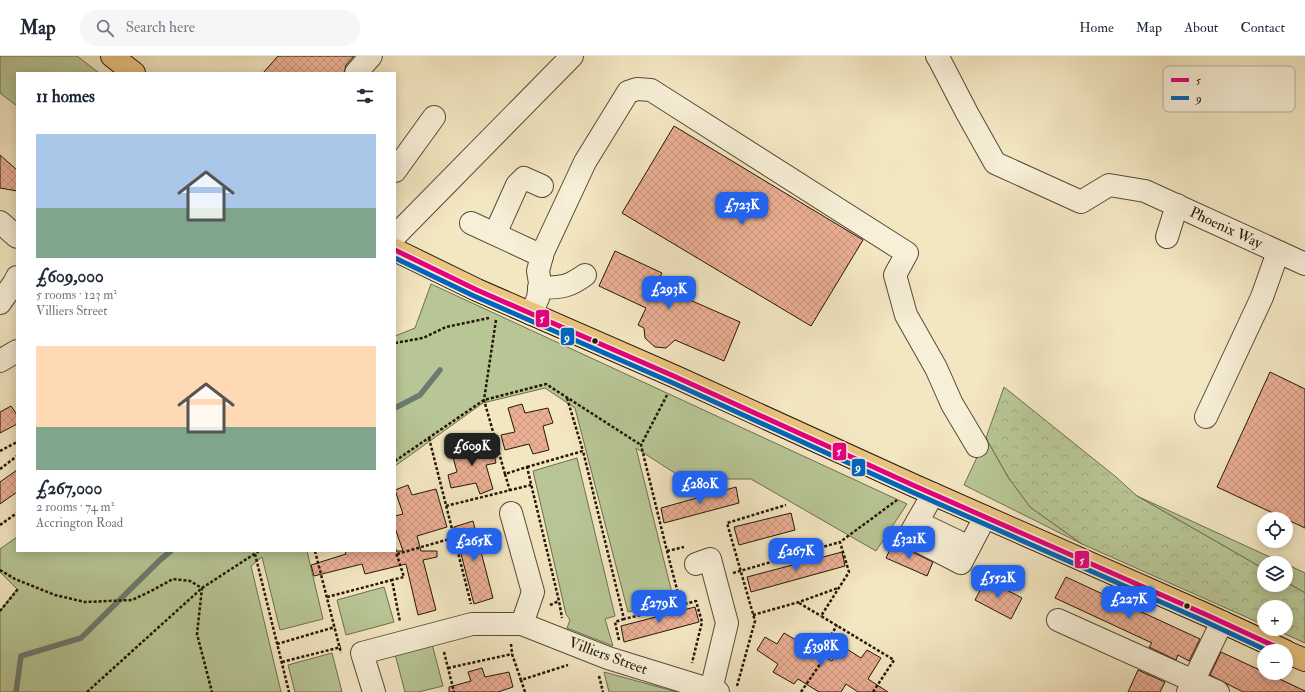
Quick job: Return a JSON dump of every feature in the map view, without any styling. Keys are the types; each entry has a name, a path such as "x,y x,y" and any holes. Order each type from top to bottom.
{"main road":[{"path":"112,56 133,72"},
{"path":"396,250 477,290 676,376 933,494 1270,644"},
{"path":"1293,655 1305,660"}],"street":[{"path":"357,72 371,56"},
{"path":"396,235 572,56"},
{"path":"937,56 995,163 1081,202 1109,184 1145,191 1177,205"},
{"path":"531,314 538,298 538,271 542,256 585,162 628,92 637,89 651,90 907,253 895,275 906,315 936,368 952,404 977,446"},
{"path":"396,170 434,117"},
{"path":"495,234 517,185 524,178 542,186"},
{"name":"Phoenix Way","path":"1167,237 1177,205 1305,264"},
{"path":"0,222 16,235"},
{"path":"471,223 542,256"},
{"path":"1206,417 1262,297 1278,252"},
{"path":"539,288 560,288 573,284 585,275"},
{"path":"0,303 16,279"},
{"path":"933,494 915,526 967,551 985,517"},
{"path":"511,513 533,592 516,624"},
{"path":"696,564 710,559 727,623 715,691"},
{"path":"1058,620 1191,686 1218,692"},
{"path":"1191,686 1222,622"},
{"name":"Villiers Street","path":"352,654 476,624 516,624 608,658 715,691"},
{"path":"352,654 374,692"}],"path":[{"path":"396,342 423,338 446,327 497,317 484,400 505,474 583,452"},
{"path":"676,376 641,445 681,605"},
{"path":"396,459 484,400 546,384 641,445"},
{"path":"567,398 583,452 624,619 696,601 702,622 687,683"},
{"path":"429,438 453,538 476,624"},
{"path":"0,451 16,443"},
{"path":"0,468 16,457"},
{"path":"527,468 559,601 562,621"},
{"path":"446,506 531,485"},
{"path":"715,578 840,542 896,501"},
{"path":"736,692 755,621 727,523 786,505"},
{"path":"0,525 16,514"},
{"path":"327,597 404,577 397,554 453,538"},
{"path":"822,616 849,572 840,542"},
{"path":"87,692 202,588 258,552"},
{"path":"315,552 339,646 352,654"},
{"path":"255,554 289,692"},
{"path":"0,570 15,579 55,595 85,602 132,600 173,579 190,582 202,588"},
{"path":"392,580 405,642"},
{"path":"753,615 799,602 839,587"},
{"path":"202,588 197,634 212,692"},
{"path":"0,611 18,589"},
{"path":"799,602 894,660 873,692"},
{"path":"516,624 512,654 525,692"},
{"path":"801,692 827,654 822,651 837,626"},
{"path":"277,644 335,627"},
{"path":"439,633 454,692"},
{"path":"282,662 339,646 352,654"},
{"path":"448,668 512,654"},
{"path":"521,680 572,663"}],"green space":[{"path":"0,56 77,56 98,72 16,72 16,105 0,93"},
{"path":"431,284 907,504 876,551 751,479 684,479 636,448 674,601 628,612 575,408 545,388 483,403 396,465 396,336 415,328"},
{"path":"1004,387 1116,477 1137,496 1257,565 1257,592 1293,592 1293,586 1305,593 1305,643 1290,636 1293,636 1293,600 1257,600 1257,622 1082,544 1030,507 1008,477 986,438"},
{"path":"986,438 1008,477 1030,507 1082,544 964,485"},
{"path":"577,458 615,616 605,619 613,646 567,628 570,620 566,614 533,471"},
{"path":"1137,496 1268,556 1257,556 1257,565"},
{"path":"16,538 16,552 307,552 323,619 280,630 262,557 251,566 281,692 0,692 0,611 17,589 0,572 0,549"},
{"path":"1293,567 1305,573 1305,593 1293,586"},
{"path":"384,587 394,622 346,635 337,600"},
{"path":"432,644 443,686 418,692 405,692 395,654"},
{"path":"332,653 342,692 295,692 288,665"},
{"path":"604,672 677,692 609,692"}],"building":[{"path":"278,56 354,56 346,65 344,72 264,72"},
{"path":"674,126 863,240 811,326 622,213"},
{"path":"0,155 16,169 16,191 0,188"},
{"path":"615,251 662,273 656,285 740,322 724,361 675,340 666,348 655,347 645,338 644,328 638,325 646,308 599,286"},
{"path":"1270,372 1305,389 1305,528 1293,522 1293,512 1271,512 1217,487"},
{"path":"522,404 525,413 548,408 553,423 543,426 549,450 533,454 529,444 505,450 501,435 515,432 508,408"},
{"path":"11,406 16,414 16,425 0,433 0,412"},
{"path":"466,442 468,452 492,446 496,463 486,465 493,489 480,494 476,483 451,488 448,475 457,472 450,446"},
{"path":"16,471 16,493 0,504 0,482"},
{"path":"408,485 412,495 436,489 447,527 417,536 421,551 437,551 437,557 423,560 436,610 418,615 406,564 365,574 362,564 314,576 311,565 346,554 345,552 403,551 396,531 396,516 403,514 396,490"},
{"path":"736,487 739,503 664,523 661,508"},
{"path":"791,513 795,530 739,545 734,527"},
{"path":"473,521 493,598 474,604 454,527"},
{"path":"893,543 933,562 927,576 886,558"},
{"path":"842,552 845,566 751,592 747,577"},
{"path":"1066,577 1200,639 1189,661 1178,655 1176,660 1149,647 1152,643 1055,598"},
{"path":"986,579 1022,598 1011,619 975,600"},
{"path":"695,607 699,622 624,642 621,626"},
{"path":"784,633 832,661 842,646 861,658 867,650 881,658 868,679 888,692 858,692 846,684 841,692 819,692 798,679 794,684 773,672 778,664 757,650 765,637 777,644"},
{"path":"1221,652 1257,669 1257,680 1282,680 1305,692 1243,692 1210,675"},
{"path":"482,668 485,677 509,672 513,687 498,692 449,692 449,687 471,681 468,672"},
{"path":"1138,670 1165,682 1160,692 1128,692"}],"waterway":[{"path":"396,407 420,395 440,370"},
{"path":"16,692 21,656 81,638 170,552"}],"transit line":[{"name":"5","path":"396,250 477,290 676,377 915,486 1270,644"},
{"name":"9","path":"396,258 474,296 673,383 912,492 1257,646"}]}
